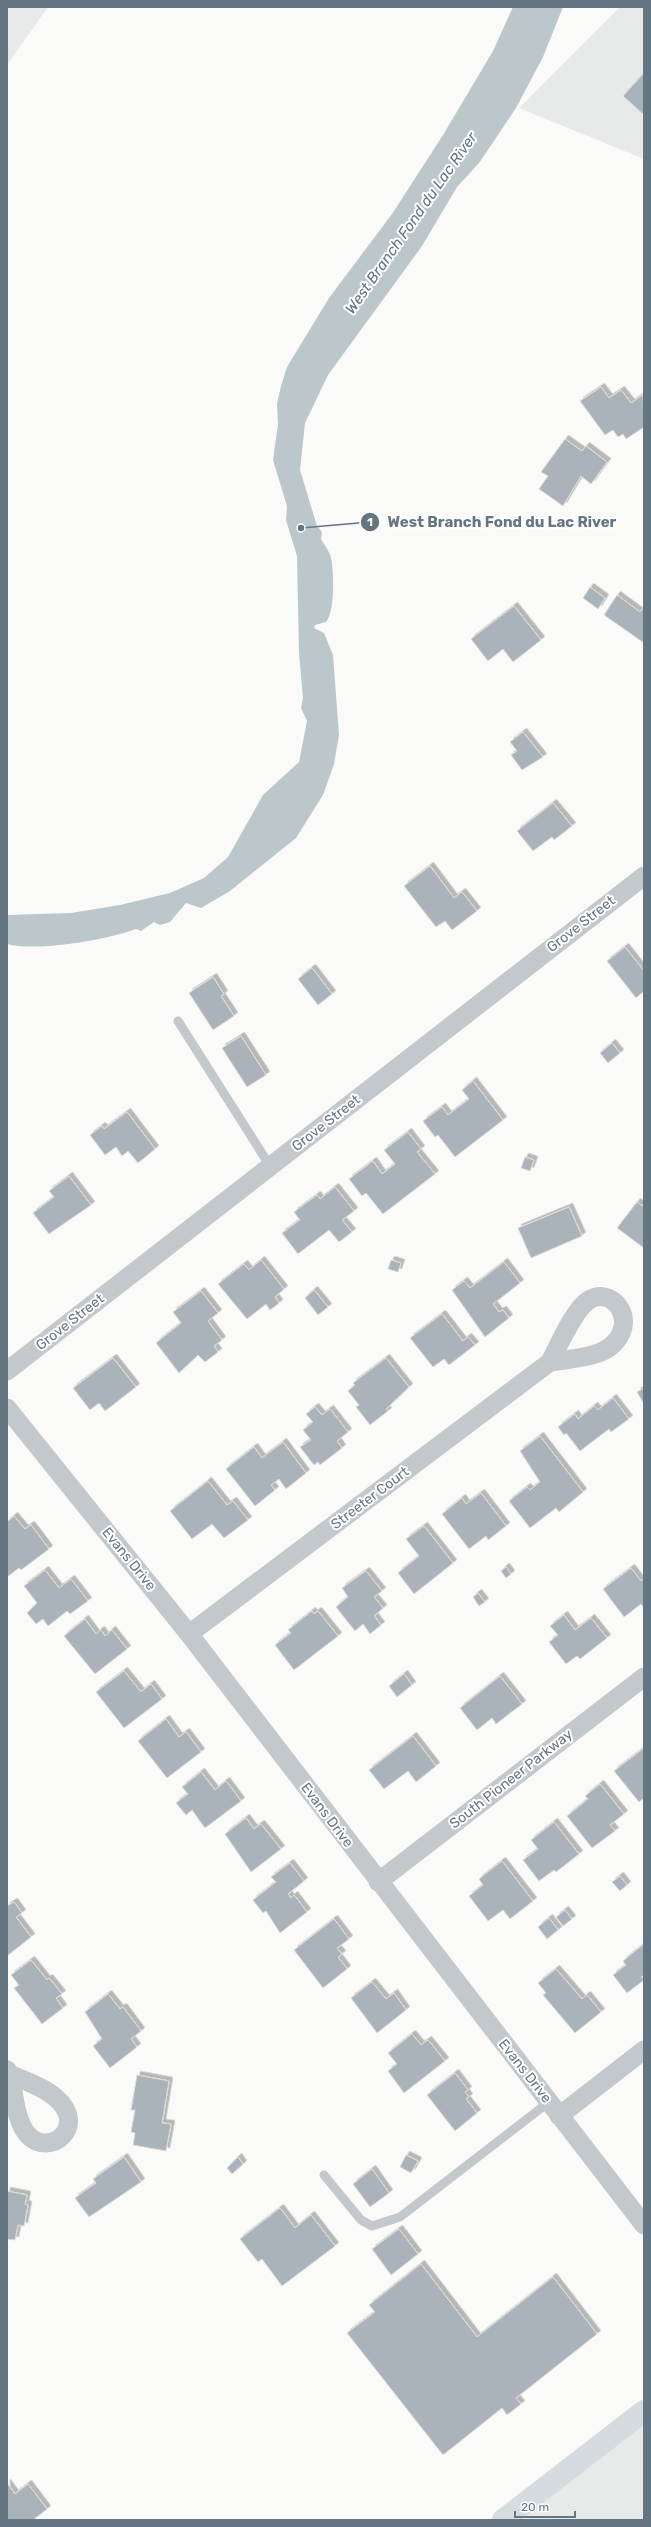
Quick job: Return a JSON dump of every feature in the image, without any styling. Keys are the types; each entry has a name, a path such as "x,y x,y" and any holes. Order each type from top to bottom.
{"street":[{"name":"Grove Street","path":"7,1371 644,876"},
{"name":"Streeter Court","path":"189,1634 550,1362"},
{"name":"Evans Drive","path":"7,1408 189,1634 378,1882 644,2225"},
{"name":"South Pioneer Parkway","path":"378,1882 644,1676"},
{"path":"554,2109 644,2050"},
{"path":"503,2520 644,2410"}],"lane":[{"path":"178,1021 270,1166"},
{"path":"324,2175 361,2220 372,2226 393,2220 400,2217 554,2109"}],"shaded area":[{"path":"7,7 48,7 7,65"},
{"path":"620,7 644,7 644,159 519,108"},
{"path":"644,2410 644,2520 501,2520"}],"water":[{"path":"513,7 563,7 543,57 516,108 479,163 457,187 422,246 328,375 305,423 300,470 317,526 322,532 321,539 330,556 333,572 333,592 329,617 326,622 315,625 314,628 324,633 333,655 339,735 334,764 323,795 296,838 230,891 201,908 186,903 170,922 160,925 154,922 141,931 136,929 90,941 35,947 7,944 7,915 71,913 120,905 170,893 204,878 228,857 263,795 299,762 307,721 301,708 303,698 299,653 297,556 286,520 287,506 273,460 278,424 277,404 281,386 287,367 329,298 392,214 443,135 493,51"}],"building":[{"path":"644,73 644,115 623,96"},
{"path":"601,387 609,398 621,390 631,403 643,395 644,427 626,439 623,434 618,437 613,430 605,435 580,401"},
{"path":"565,439 582,451 586,446 607,462 591,484 581,476 563,506 539,489 548,476 541,472"},
{"path":"590,587 605,598 598,609 583,598"},
{"path":"617,595 640,612 644,607 644,643 604,615"},
{"path":"514,606 541,640 513,662 503,649 488,661 471,639"},
{"path":"523,732 543,757 522,770 511,755 517,751 510,742"},
{"path":"553,803 572,826 554,840 552,837 533,851 517,831"},
{"path":"430,866 454,898 462,892 477,911 452,930 445,921 436,927 404,886"},
{"path":"625,947 644,971 644,991 636,998 607,961"},
{"path":"312,968 332,994 318,1005 298,979"},
{"path":"213,977 224,994 221,996 234,1016 213,1030 189,993"},
{"path":"241,1036 266,1075 247,1087 222,1048"},
{"path":"612,1043 620,1053 608,1063 600,1053"},
{"path":"473,1081 503,1120 455,1157 438,1135 435,1137 423,1121 442,1107 448,1115 469,1099 462,1090"},
{"path":"127,1112 155,1149 138,1163 128,1151 122,1156 116,1147 105,1155 90,1135 102,1126 104,1129"},
{"path":"408,1132 421,1149 417,1152 435,1174 383,1214 366,1193 362,1196 349,1179 373,1161 382,1174 395,1164 384,1150"},
{"path":"525,1157 534,1160 530,1171 521,1168"},
{"path":"69,1176 91,1205 49,1234 33,1213 54,1197 49,1191"},
{"path":"335,1187 354,1211 342,1220 352,1232 339,1242 329,1230 298,1254 282,1233 300,1220 294,1212 317,1195 320,1199"},
{"path":"637,1202 644,1207 644,1248 617,1228"},
{"path":"569,1207 582,1236 531,1258 518,1228"},
{"path":"261,1260 284,1289 275,1297 279,1303 270,1310 266,1304 247,1319 218,1284 244,1264 249,1270"},
{"path":"391,1260 401,1263 398,1272 388,1269"},
{"path":"504,1262 520,1283 493,1304 499,1312 503,1310 509,1318 485,1337 452,1290 464,1281 470,1288"},
{"path":"314,1290 328,1307 318,1315 305,1298"},
{"path":"201,1291 218,1313 208,1321 222,1340 214,1346 218,1352 205,1362 198,1355 179,1373 156,1343 181,1323 173,1312"},
{"path":"442,1314 463,1341 468,1337 475,1345 449,1365 444,1359 433,1367 410,1338"},
{"path":"113,1358 136,1387 105,1411 99,1403 90,1410 73,1388"},
{"path":"386,1358 409,1387 386,1409 388,1411 370,1425 356,1407 359,1405 348,1391 355,1385 353,1383"},
{"path":"644,1388 644,1404 637,1392"},
{"path":"613,1398 629,1419 611,1432 609,1429 580,1451 566,1433 564,1435 558,1427 575,1414 578,1419 594,1406 598,1410"},
{"path":"315,1407 322,1415 330,1409 348,1432 337,1441 342,1448 320,1465 318,1462 314,1465 300,1447 311,1440 303,1430 313,1422 306,1414"},
{"path":"540,1436 583,1492 559,1512 556,1508 530,1528 509,1501 527,1487 530,1490 540,1482 520,1451"},
{"path":"283,1442 306,1473 286,1489 279,1479 271,1485 275,1490 255,1506 226,1469 254,1447 262,1458"},
{"path":"208,1481 227,1505 233,1501 248,1520 224,1538 212,1524 192,1539 170,1511"},
{"path":"481,1493 506,1526 488,1540 486,1536 469,1549 442,1514 462,1498 466,1504"},
{"path":"14,1516 25,1529 31,1525 49,1549 21,1570 19,1568 7,1577 7,1522"},
{"path":"424,1526 453,1563 414,1594 398,1573 419,1556 406,1539"},
{"path":"506,1567 511,1574 506,1578 501,1571"},
{"path":"631,1568 641,1581 644,1579 644,1608 641,1604 624,1617 603,1589"},
{"path":"45,1570 59,1588 71,1579 88,1601 70,1614 67,1611 48,1626 43,1619 36,1624 27,1613 37,1603 24,1586"},
{"path":"366,1571 382,1591 374,1597 383,1608 374,1616 381,1625 370,1634 363,1624 355,1631 336,1607 348,1597 342,1588"},
{"path":"478,1593 485,1602 479,1606 473,1597"},
{"path":"312,1611 314,1614 318,1611 338,1636 294,1670 275,1645 291,1633 288,1630"},
{"path":"564,1615 575,1630 591,1618 607,1638 580,1659 577,1656 566,1664 549,1642 558,1635 550,1626"},
{"path":"85,1619 96,1634 101,1630 105,1636 112,1630 127,1649 95,1674 64,1636"},
{"path":"124,1671 141,1692 151,1684 162,1699 124,1728 96,1692"},
{"path":"404,1674 412,1685 397,1697 389,1686"},
{"path":"500,1676 522,1704 496,1724 492,1718 477,1730 460,1708"},
{"path":"166,1719 179,1737 186,1732 201,1752 167,1778 138,1741"},
{"path":"413,1736 436,1766 416,1782 408,1771 384,1789 369,1770"},
{"path":"644,1748 644,1798 639,1802 614,1771"},
{"path":"201,1772 215,1790 226,1781 241,1801 205,1828 192,1810 186,1815 176,1803 188,1794 182,1787"},
{"path":"600,1784 624,1814 610,1825 615,1831 592,1848 567,1816 588,1799 585,1796"},
{"path":"246,1818 254,1829 261,1824 281,1849 251,1872 225,1834"},
{"path":"554,1822 579,1854 556,1872 554,1870 539,1881 523,1860 538,1849 531,1840"},
{"path":"502,1861 533,1901 510,1919 503,1910 488,1921 469,1896 483,1885 479,1879"},
{"path":"290,1863 304,1881 288,1894 291,1898 294,1895 307,1912 280,1933 266,1911 263,1913 253,1900 276,1882 271,1877"},
{"path":"620,1876 627,1885 620,1891 612,1882"},
{"path":"14,1902 22,1913 16,1917 31,1937 7,1956 7,1906"},
{"path":"565,1910 572,1919 563,1926 556,1917"},
{"path":"549,1918 558,1930 547,1939 538,1927"},
{"path":"334,1919 349,1939 337,1948 342,1954 338,1957 347,1969 323,1988 294,1950"},
{"path":"644,1944 644,1975 641,1977 644,1980 627,1993 613,1975 626,1965 623,1961"},
{"path":"31,1960 47,1980 49,1978 62,1994 56,1998 63,2008 42,2024 14,1988 19,1985 11,1975"},
{"path":"556,1969 582,1999 587,1995 601,2012 575,2033 543,1995 546,1993 538,1983"},
{"path":"372,1982 386,1999 394,1993 406,2010 377,2033 351,1998"},
{"path":"108,1994 120,2009 123,2007 141,2031 131,2039 137,2047 110,2068 93,2046 102,2039 85,2012"},
{"path":"412,2034 421,2045 428,2040 445,2061 404,2093 388,2071 397,2064 388,2053"},
{"path":"455,2073 468,2090 465,2092 469,2097 466,2099 477,2113 455,2131 427,2095"},
{"path":"137,2075 169,2081 162,2123 171,2124 166,2151 133,2145 135,2133 131,2132 135,2110 131,2110"},
{"path":"406,2155 418,2161 411,2173 400,2167"},
{"path":"124,2157 141,2182 89,2217 75,2198 96,2183 93,2179"},
{"path":"238,2157 243,2164 232,2174 227,2168"},
{"path":"372,2169 389,2193 370,2207 353,2184"},
{"path":"7,2191 27,2195 25,2204 28,2205 24,2226 18,2225 15,2240 7,2239"},
{"path":"280,2208 295,2228 311,2215 335,2246 282,2286 262,2259 258,2262 240,2239"},
{"path":"399,2229 418,2254 391,2275 372,2249"},
{"path":"421,2264 477,2337 553,2277 597,2334 516,2398 521,2404 507,2415 502,2408 443,2455 347,2333 375,2312 369,2305"},
{"path":"7,2483 15,2494 28,2484 47,2509 33,2520 7,2520"}],"place":[{"name":"West Branch Fond du Lac River","path":"301,528"}]}
